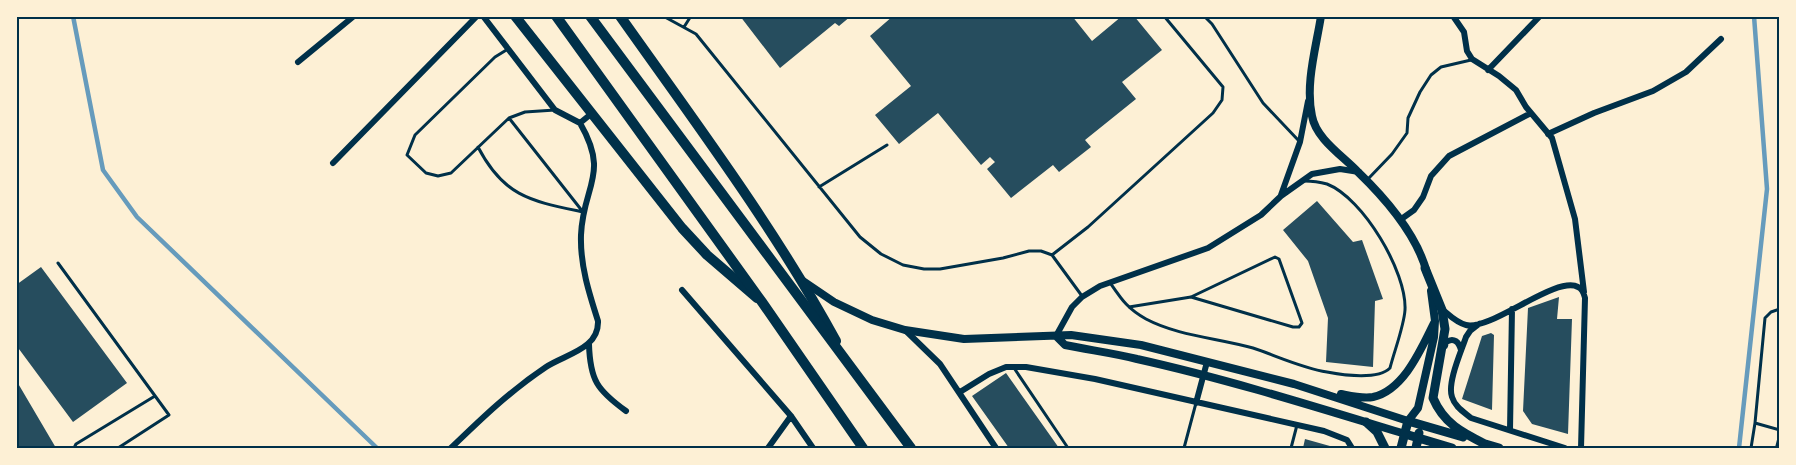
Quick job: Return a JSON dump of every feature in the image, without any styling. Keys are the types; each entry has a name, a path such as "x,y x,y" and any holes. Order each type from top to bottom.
{"main road":[{"path":"515,16 682,228 728,274 762,302"},
{"path":"556,16 762,302 863,448"},
{"path":"590,16 910,448"},
{"path":"620,16 742,189 816,304 850,368"},
{"path":"1425,267 1442,310 1445,329 1433,398 1436,406 1457,430 1487,445"},
{"path":"1401,448 1408,421 1499,448"},
{"path":"1366,422 1377,432 1385,448"},
{"path":"1416,448 1421,425"},
{"path":"1405,434 1452,448"}],"street":[{"path":"298,62 354,16"},
{"path":"333,163 477,16"},
{"path":"451,448 506,395 548,366 589,344 596,338 599,330 581,259 583,212 594,180 595,160 591,142 580,123 555,110 483,16"},
{"path":"1281,196 1300,142 1321,16"},
{"path":"1453,16 1464,32 1467,51 1472,59 1516,90 1552,138 1564,175 1575,219 1586,298 1581,448"},
{"path":"1488,70 1540,16"},
{"path":"1548,134 1653,91 1686,72 1721,39"},
{"path":"1311,79 1311,108 1315,127 1328,143 1359,172 1400,220 1425,267 1433,296 1435,321 1434,338 1418,408 1421,425"},
{"path":"1400,220 1414,210 1424,197 1431,176 1449,156 1531,113"},
{"path":"580,123 591,114"},
{"path":"1056,336 1072,307 1082,297 1110,282 1208,248 1261,215 1281,196 1312,174 1340,169 1359,172"},
{"path":"800,279 834,302 872,320 905,330 964,339 1071,336 1141,345 1294,384 1360,398 1386,393 1401,379 1416,357 1435,321"},
{"path":"1442,310 1454,320 1467,326 1480,323 1551,291 1572,285 1584,292"},
{"path":"682,290 791,416 813,448"},
{"path":"1510,430 1512,309"},
{"path":"1480,323 1470,331 1462,350 1450,389 1452,399 1459,409 1471,418 1565,448"},
{"path":"905,330 940,364 996,448"},
{"path":"1056,336 1065,345 1137,359 1203,376 1405,434"},
{"path":"1442,353 1446,342 1450,340 1455,340 1460,344 1462,350"},
{"path":"589,344 592,376 606,394 626,411"},
{"path":"1196,403 1207,362"},
{"path":"960,392 989,374 1006,367 1026,368 1095,380 1297,425 1342,437 1351,448"},
{"path":"1294,384 1408,421 1418,408"},
{"path":"768,448 791,416"},
{"path":"1778,448 1779,440"}],"lane":[{"path":"663,16 670,22 696,34 860,237 881,254 903,265 940,269 1029,251 1041,251 1052,255 1082,297"},
{"path":"684,27 691,16"},
{"path":"1052,255 1096,220 1213,113 1222,100 1223,87 1164,16"},
{"path":"1204,16 1212,24 1263,103 1300,142"},
{"path":"508,49 495,57 414,135 407,155 426,173 438,176 451,173 509,118 525,112 555,110"},
{"path":"1366,180 1392,154 1407,133 1408,118 1431,75 1442,67 1472,59"},
{"path":"509,118 583,212"},
{"path":"819,187 887,145"},
{"path":"478,147 487,164 501,182 526,198 583,212"},
{"path":"1110,282 1127,307 1148,320 1174,329 1251,348 1326,372 1384,374 1390,368 1405,312 1404,293 1390,255 1376,231 1338,190 1325,184 1300,181"},
{"path":"1127,307 1191,297 1275,257 1279,259 1302,323 1299,327 1293,327 1191,297"},
{"path":"58,263 169,416 118,448"},
{"path":"1751,448 1765,318 1771,312 1779,309"},
{"path":"1013,367 1068,448"},
{"path":"74,448 76,444 154,396"},
{"path":"1184,448 1196,403"},
{"path":"1755,423 1779,430"},
{"path":"1291,448 1297,425"}],"building":[{"path":"740,16 851,16 839,26 835,23 780,68"},
{"path":"893,16 1072,16 1092,41 1122,16 1134,16 1162,50 1122,82 1136,99 1085,140 1091,147 1059,172 1053,165 1011,198 987,169 995,162 990,157 981,165 938,113 899,144 875,115 911,86 870,36"},
{"path":"1317,201 1353,242 1362,240 1383,299 1375,301 1373,367 1326,362 1328,318 1308,261 1283,230"},
{"path":"41,267 127,383 73,422 16,345 16,285"},
{"path":"1559,297 1557,319 1572,319 1568,434 1532,424 1523,411 1528,308"},
{"path":"1491,333 1494,335 1492,410 1462,399 1482,336"},
{"path":"1006,373 1059,448 1009,448 972,396"},
{"path":"16,380 56,448 16,448"},
{"path":"1305,439 1337,448 1303,448"}],"waterway":[{"path":"73,16 103,170 137,217 377,448"},
{"path":"1739,448 1767,189 1754,16"}]}
